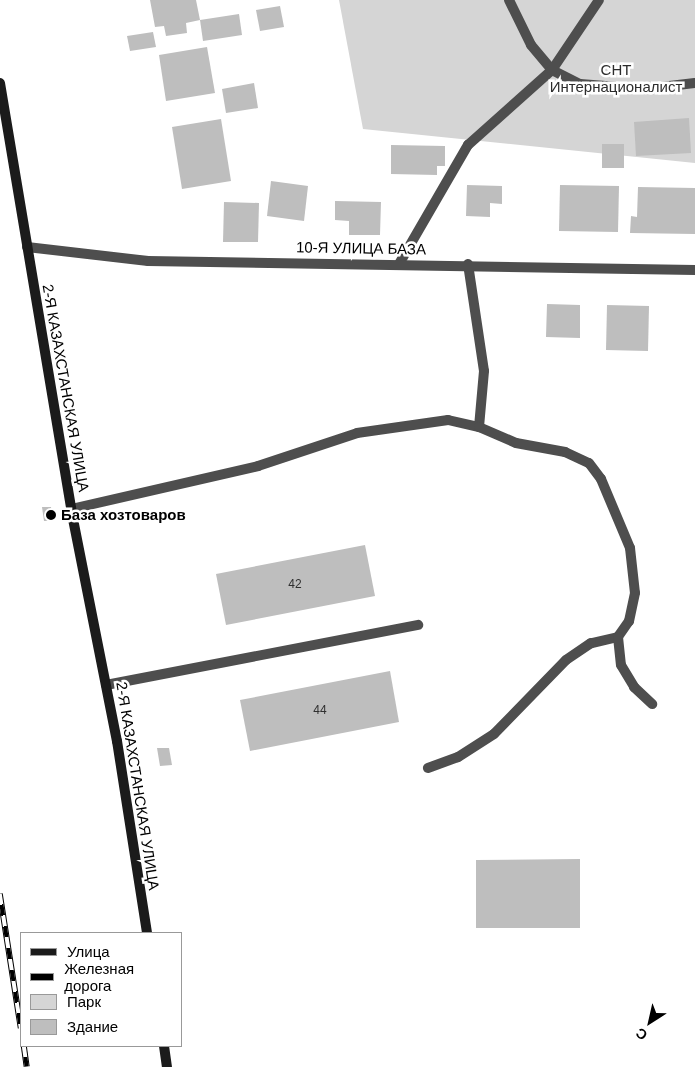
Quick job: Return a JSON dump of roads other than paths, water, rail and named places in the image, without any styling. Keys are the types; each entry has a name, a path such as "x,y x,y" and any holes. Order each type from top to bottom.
{"street":[{"path":"509,0 531,45 552,70 580,84 607,89 644,89 695,83"},
{"path":"400,264 468,145 552,70 599,0"},
{"name":"2-Я КАЗАХСТАНСКАЯ УЛИЦА","path":"0,83 71,509 106,685 146,932"},
{"name":"10-Я УЛИЦА БАЗА","path":"27,247 148,261 468,264 695,270"},
{"path":"468,264 484,370 479,427"},
{"path":"71,509 258,466 357,434 448,420 479,427 516,443 565,452 589,463 601,479 631,557 635,593 629,621 618,637 621,665 634,688 652,704"},
{"path":"106,685 418,625"},
{"path":"428,768 458,757 494,734 566,660 591,644 618,637"},
{"path":"164,1047 167,1067"}],"railway":[{"path":"0,894 20,1022"},
{"path":"24,1047 27,1067"}],"place":[{"name":"База хозтоваров","path":"51,515"}],"park label":[{"name":"СНТ Интернационалист","path":"616,78"}]}
